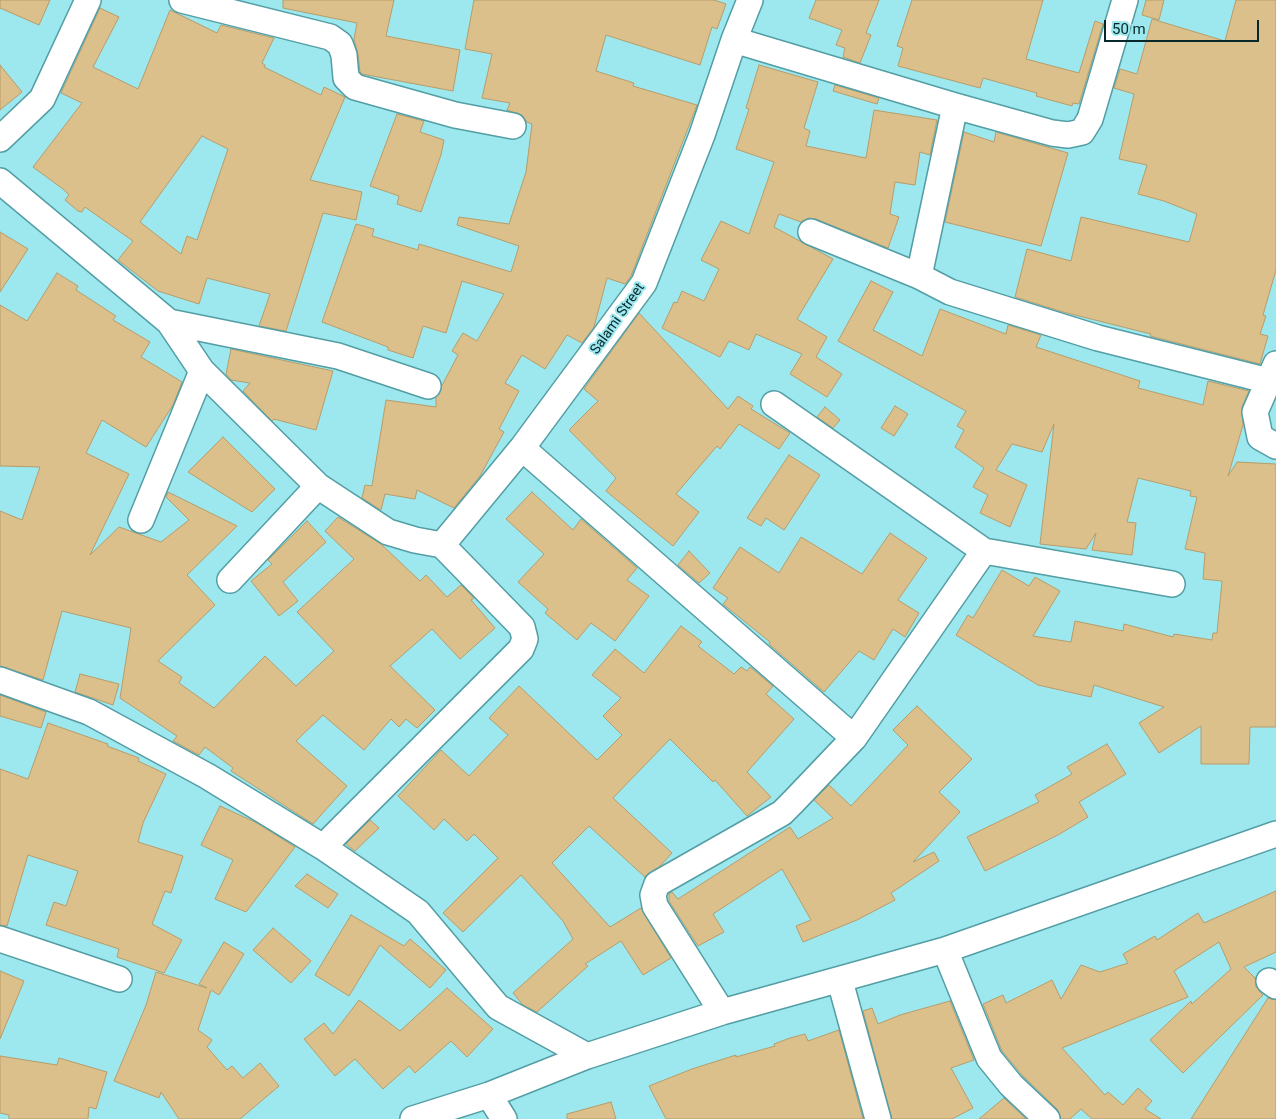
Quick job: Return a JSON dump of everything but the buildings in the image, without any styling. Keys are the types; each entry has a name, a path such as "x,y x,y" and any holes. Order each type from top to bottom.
{"street":[{"path":"0,139 42,99 88,0"},
{"path":"182,0 330,37 340,44 344,55 346,78 355,87 455,115 513,126"},
{"name":"Salami Street","path":"442,545 522,448 644,283 702,135 734,40 750,0"},
{"path":"734,40 955,106 1052,133 1068,135 1082,132 1090,119 1125,0"},
{"path":"919,276 955,106"},
{"path":"0,181 169,322 202,371 318,486 388,532 442,545 522,627 525,639 521,649 323,847"},
{"path":"811,232 919,276 950,292 1098,338 1273,373 1255,412 1256,425 1260,437 1276,446"},
{"path":"169,322 338,356 428,386"},
{"path":"141,520 202,371"},
{"path":"774,404 984,552 1172,584"},
{"path":"522,448 854,738"},
{"path":"230,580 318,486"},
{"path":"722,1012 655,906 654,895 657,884 782,813 854,738 984,552"},
{"path":"0,680 89,712 206,776 323,847 418,912 498,1007 587,1056"},
{"path":"413,1119 489,1095 587,1056 722,1012 840,981 945,950 1276,834"},
{"path":"0,939 119,979"},
{"path":"945,950 989,1058 1011,1085 1048,1119"},
{"path":"840,981 878,1119"},
{"path":"489,1095 504,1119"}]}
